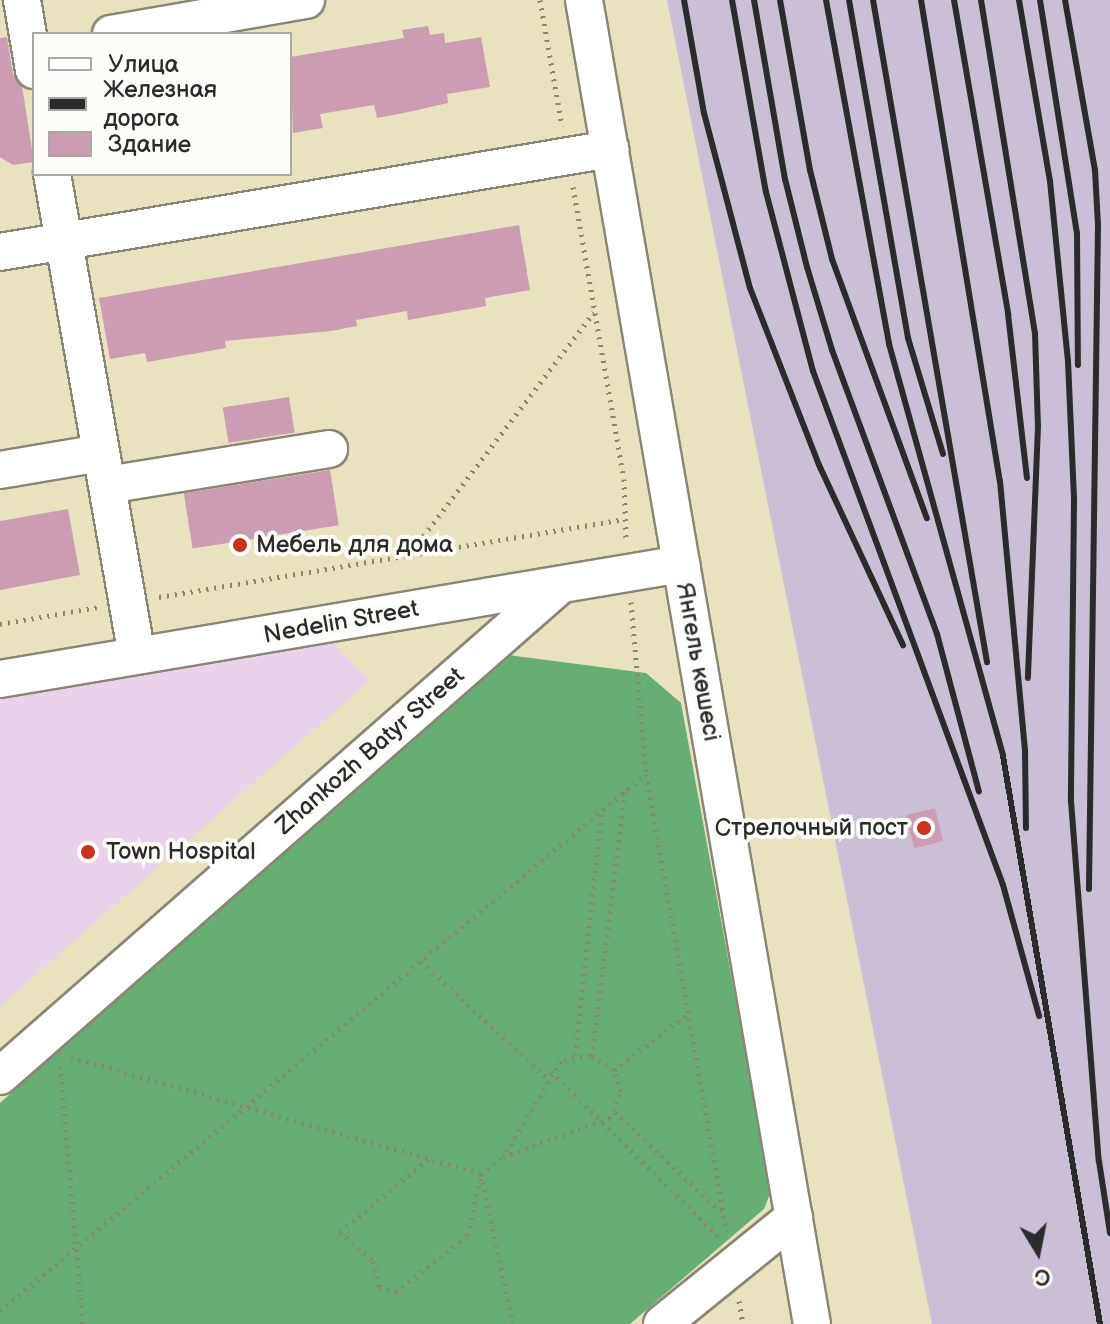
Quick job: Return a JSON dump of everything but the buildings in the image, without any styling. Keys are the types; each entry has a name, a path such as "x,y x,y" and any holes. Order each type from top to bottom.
{"street":[{"path":"22,0 32,50"},
{"path":"122,32 306,0"},
{"name":"Янгель көшесі","path":"584,0 812,1324"},
{"path":"0,252 610,149"},
{"path":"52,176 137,656"},
{"path":"0,470 104,469 329,449"},
{"name":"Nedelin Street","path":"0,679 681,564"},
{"name":"Zhankozh Batyr Street","path":"0,1076 560,585"},
{"path":"662,1324 794,1217"}],"path":[{"path":"540,0 624,479 624,519 646,774 730,1247 551,1072"},
{"path":"408,556 595,311"},
{"path":"0,624 624,519"},
{"path":"0,1311 646,774"},
{"path":"592,1056 625,791"},
{"path":"575,1055 602,811"},
{"path":"421,961 548,1079"},
{"path":"614,1070 689,1013"},
{"path":"83,1324 58,1053 481,1174"},
{"path":"429,1159 340,1232 373,1261 379,1288 396,1292 468,1235 481,1174 503,1157 603,1125 615,1112 621,1091 614,1070 592,1056 575,1055 551,1072 503,1157"},
{"path":"615,1112 724,1215"},
{"path":"481,1174 513,1324"},
{"path":"733,1266 743,1324"}],"shaded area":[{"path":"667,0 1110,0 1110,1324 932,1324"},
{"name":"Town Hospital","path":"330,639 369,681 0,1006 0,698"}],"green space":[{"path":"508,655 646,673 681,703 771,1191 764,1209 630,1324 0,1324 0,1103"}],"railway":[{"path":"684,0 704,113 750,288 819,465 903,645"},
{"path":"732,0 766,192 813,371 1003,885 1039,1016"},
{"path":"754,0 785,179 807,267 832,350 937,634 979,792"},
{"path":"780,0 810,170 832,259 927,518"},
{"path":"826,0 889,344 1003,756 1100,1324"},
{"path":"849,0 908,338 943,454"},
{"path":"873,0 987,662"},
{"path":"921,0 1000,481 1025,750 1026,828"},
{"path":"954,0 1008,314 1027,478"},
{"path":"981,0 1035,333 1038,426 1028,678"},
{"path":"1019,0 1050,181 1068,361 1074,501 1071,801 1099,1161 1110,1233"},
{"path":"1040,0 1077,233 1078,365"},
{"path":"1065,0 1095,170 1098,225 1089,889"}],"place":[{"name":"Мебель для дома","path":"240,545"},
{"name":"Стрелочный пост","path":"924,828"},
{"name":"Town Hospital","path":"88,852"}]}
